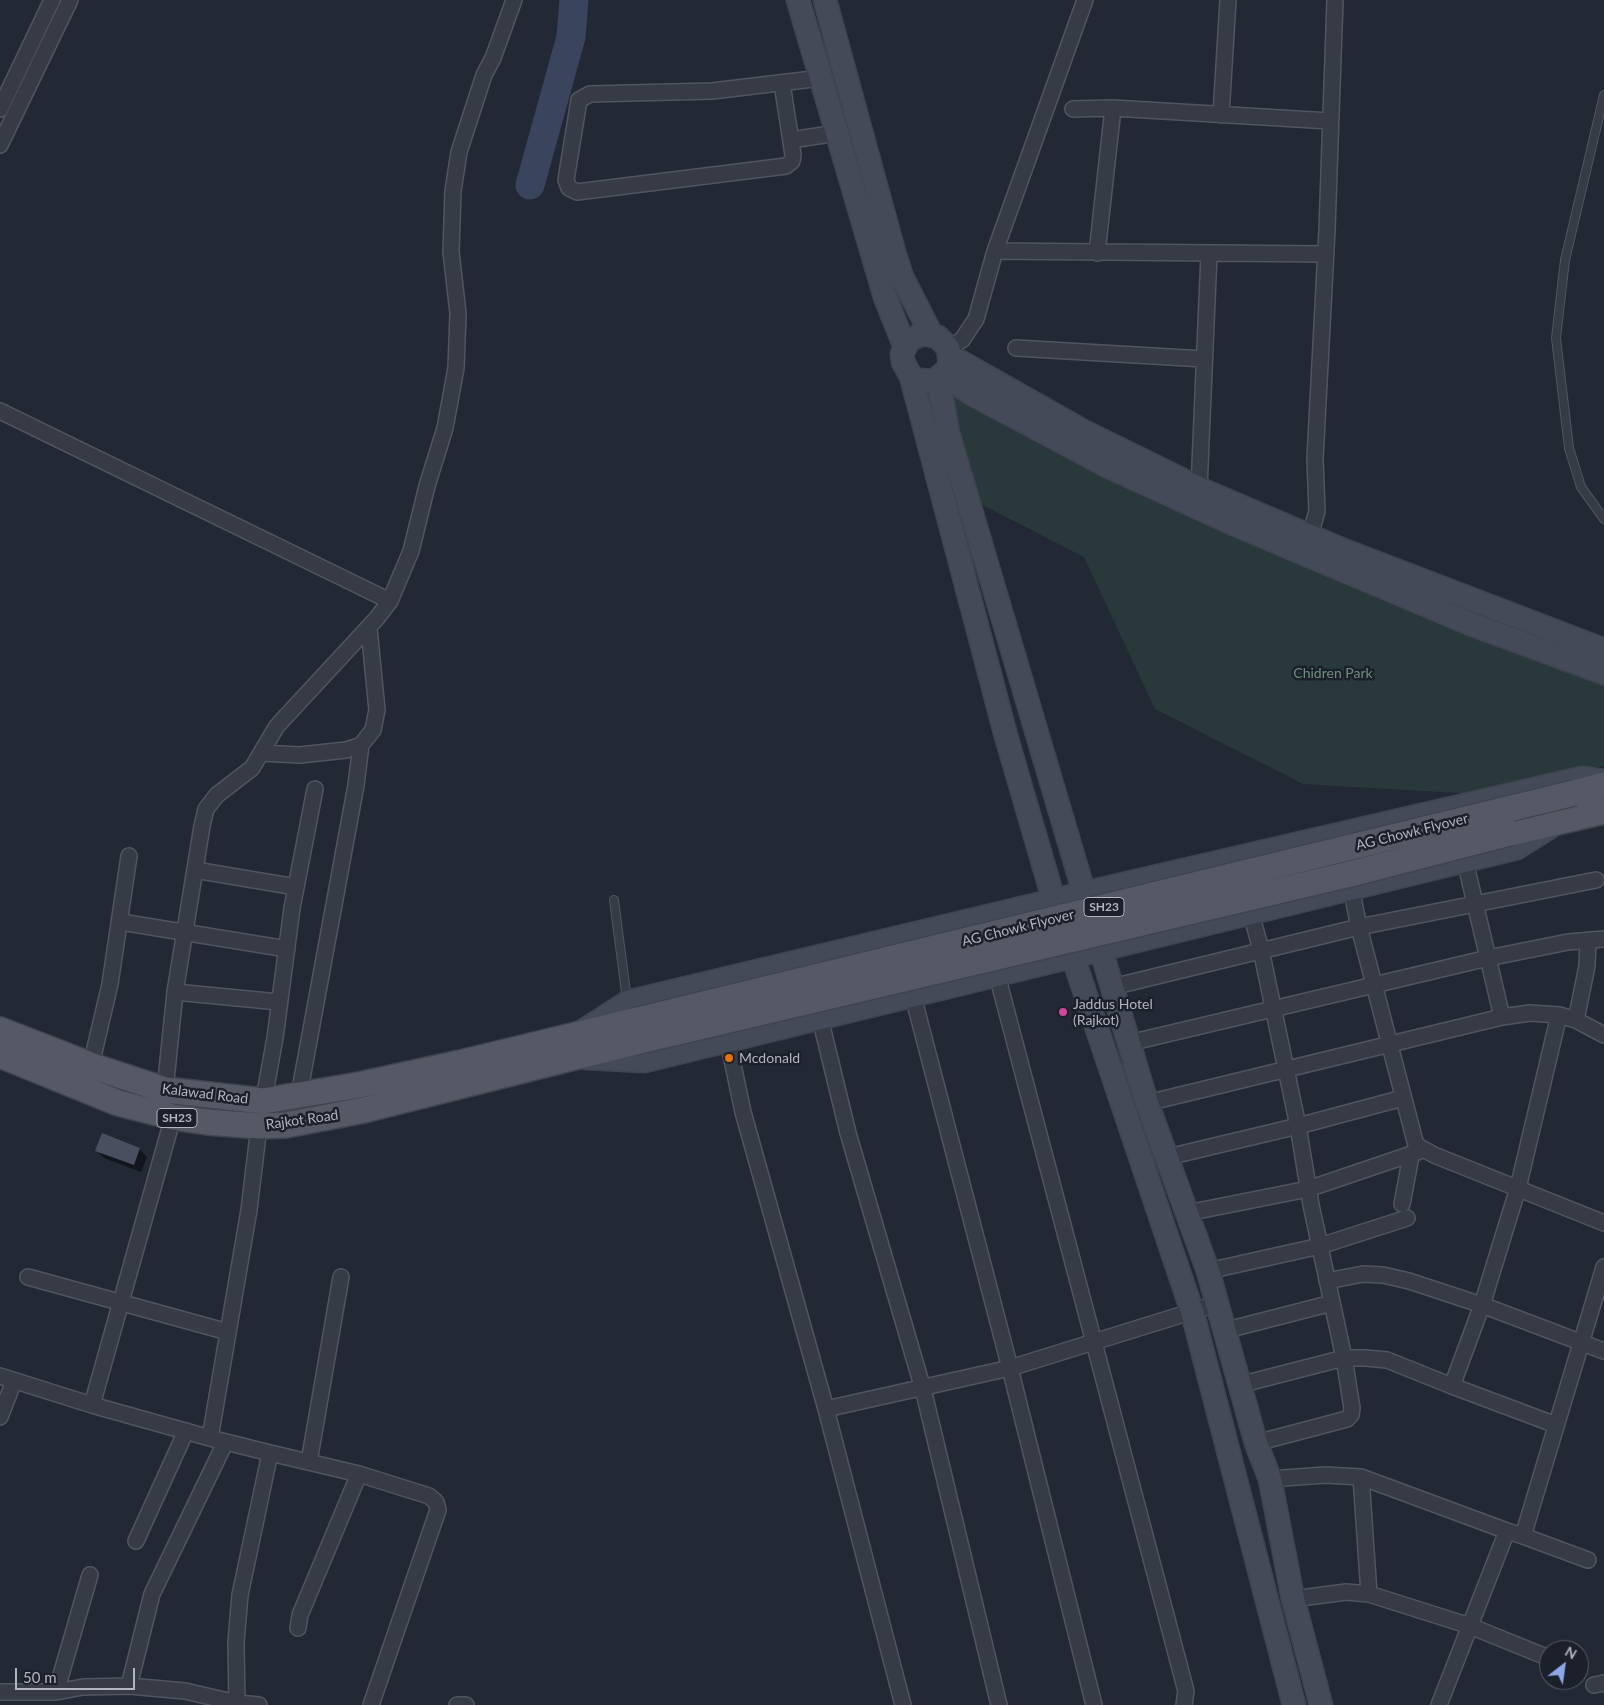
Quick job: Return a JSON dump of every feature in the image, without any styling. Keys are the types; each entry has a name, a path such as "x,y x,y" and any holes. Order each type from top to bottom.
{"main road":[{"name":"AG Chowk Flyover","path":"578,1046 632,1022 1604,786"},
{"name":"SH23","path":"1563,819 1604,811"},
{"name":"AG Chowk Flyover","path":"632,1022 1350,874 1563,819"},
{"name":"Kalawad Road","path":"0,1030 91,1066 165,1090 264,1101 359,1084"},
{"name":"Rajkot Road","path":"359,1084 548,1053 578,1046"},
{"name":"Rajkot Road","path":"0,1055 118,1103 173,1117 233,1125 259,1126 286,1125 364,1110 548,1053"}],"street":[{"path":"0,109 52,0"},
{"path":"0,145 70,0"},
{"path":"92,1406 173,1117 165,1090 175,992 206,809 217,795 252,768 277,726 369,628 390,601 411,551 427,486 445,428 456,368 458,313 451,252 453,191 459,152 484,75 493,58 514,0"},
{"path":"798,0 885,297 905,347 903,362 911,376 1006,736 1054,901 1192,1311 1294,1705"},
{"path":"824,0 894,252 902,276 931,334"},
{"path":"911,376 926,382 946,364 976,319 995,251 1085,0"},
{"path":"1221,115 1228,0"},
{"path":"1310,536 1317,511 1315,459 1326,254 1334,0"},
{"path":"782,83 793,155 792,161 786,166 577,192 569,188 566,180 579,100 590,94 712,91 821,78"},
{"path":"1097,253 1112,108"},
{"path":"1073,109 1112,108 1330,121"},
{"path":"791,140 837,133"},
{"path":"995,251 1326,254"},
{"path":"1199,488 1210,254"},
{"path":"905,347 916,336 931,334 938,337 946,364 948,433 1147,1102 1208,1270 1256,1443 1270,1479 1293,1600 1322,1705"},
{"path":"1016,348 1204,359"},
{"path":"946,364 1199,488 1310,536 1604,650"},
{"path":"946,364 960,386 972,394 1109,467 1220,518 1473,625 1604,673"},
{"path":"0,411 390,601"},
{"path":"299,1095 356,785 361,745 373,730 377,710 369,628"},
{"path":"261,753 300,755 346,750 361,745"},
{"path":"632,1022 1085,893 1582,778 1604,781"},
{"path":"129,1686 152,1594 218,1441 228,1332 249,1210 259,1126 280,1002 296,887 315,789"},
{"path":"578,1046 644,1061 1517,848 1563,819"},
{"path":"91,1066 110,984 121,922 129,856"},
{"path":"1465,861 1502,1017"},
{"path":"195,870 296,887"},
{"path":"1112,987 1359,927 1596,880"},
{"path":"1352,888 1359,927 1416,1144 1417,1153 1402,1204"},
{"path":"1251,913 1261,950 1298,1126 1308,1188 1344,1358 1352,1408 1351,1415 1347,1419 1256,1443"},
{"path":"121,922 287,949"},
{"path":"1129,1043 1488,958 1588,940 1604,939"},
{"path":"1576,1020 1587,966 1588,940"},
{"path":"997,975 1186,1691 1184,1705"},
{"path":"175,992 280,1002"},
{"path":"913,996 1010,1368 1094,1705"},
{"path":"1147,1102 1502,1017 1530,1013 1559,1016 1576,1020 1604,1035"},
{"path":"1452,1386 1482,1305 1518,1188 1559,1016"},
{"path":"820,1018 848,1133 922,1389 999,1705"},
{"path":"728,1041 743,1112 826,1409 903,1705"},
{"path":"1168,1157 1298,1126 1403,1098"},
{"path":"1187,1213 1308,1188 1417,1153 1518,1188 1604,1223"},
{"path":"1208,1270 1320,1246 1407,1218"},
{"path":"1523,1536 1604,1267"},
{"path":"1327,1281 1363,1274 1383,1275 1482,1305 1604,1351"},
{"path":"28,1277 228,1332"},
{"path":"308,1462 341,1277"},
{"path":"1224,1330 1332,1303"},
{"path":"826,1409 1010,1368 1094,1344 1216,1304"},
{"path":"1239,1385 1344,1358 1387,1360 1556,1425"},
{"path":"0,1417 7,1379 92,1406 218,1441 360,1474 429,1496 436,1502 438,1510 371,1705"},
{"path":"136,1541 186,1431"},
{"path":"237,1704 236,1642 240,1595 270,1452"},
{"path":"298,1628 300,1615 360,1474"},
{"path":"1270,1479 1325,1475 1361,1477 1588,1560"},
{"path":"1361,1477 1369,1594"},
{"path":"1439,1705 1507,1531"},
{"path":"56,1692 90,1575"},
{"path":"1293,1600 1346,1592 1369,1594 1470,1626 1539,1654"},
{"path":"0,1692 56,1692 83,1687 129,1686 183,1698 259,1705"},
{"path":"457,1705 466,1705"}],"lane":[{"path":"1604,96 1565,260 1556,338 1569,448 1581,487 1604,519"},
{"path":"614,900 632,1022"}],"green space":[{"name":"Chidren Park","path":"946,389 1604,666 1604,766 1493,795 1303,784 1155,709 1084,557 973,500"}],"building":[{"path":"102,1133 140,1148 134,1165 95,1151"}],"waterway":[{"path":"530,185 571,37 574,0"}],"place":[{"name":"Jaddus Hotel (Rajkot)","path":"1063,1012"},
{"name":"Mcdonald","path":"729,1058"}]}
